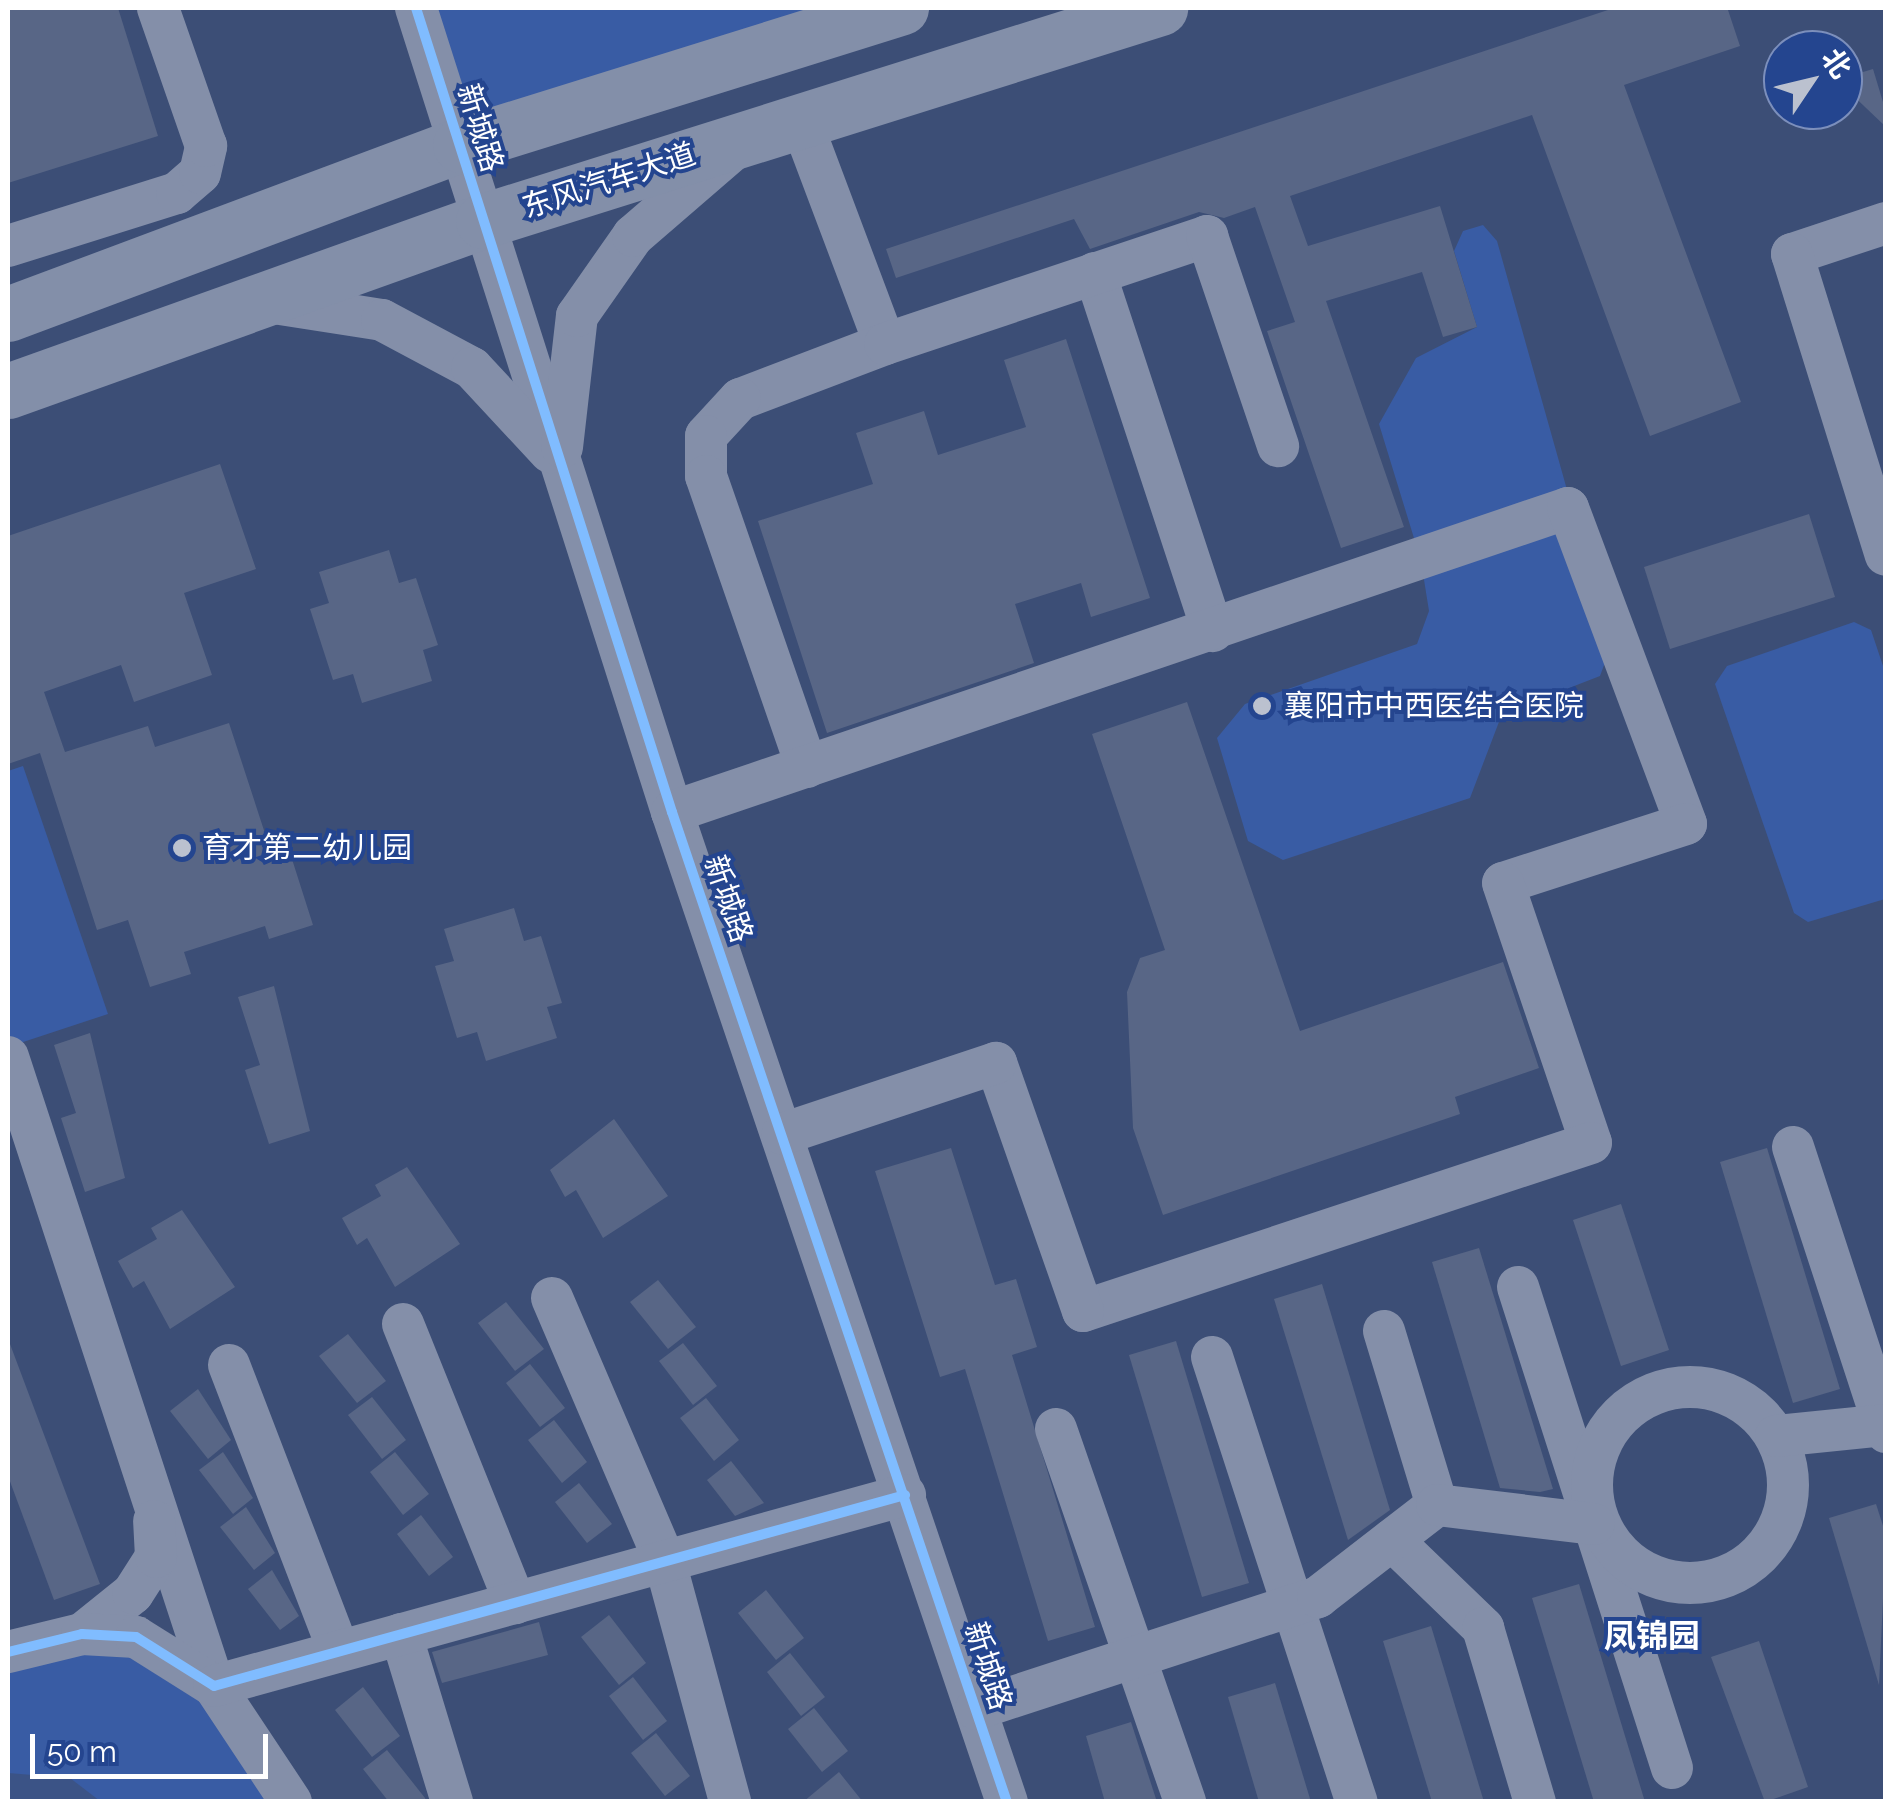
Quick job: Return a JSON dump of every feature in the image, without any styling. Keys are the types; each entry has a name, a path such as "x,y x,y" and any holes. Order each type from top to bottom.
{"main road":[{"path":"8,314 460,145 900,8"},
{"name":"东风汽车大道","path":"8,391 483,221 1160,8"}],"street":[{"path":"8,246 176,193 200,172 206,146 158,8"},
{"name":"新城路","path":"416,8 672,812 1007,1802"},
{"path":"801,121 884,344"},
{"path":"560,462 577,316 633,236 746,138"},
{"path":"1886,223 1792,254 1886,555"},
{"path":"807,767 706,476 706,436 740,400 884,344 1206,236 1278,446"},
{"path":"1095,273 1213,631"},
{"path":"261,300 382,320 472,368 560,462"},
{"path":"672,812 1568,508 1686,824 1503,883 1591,1143 1083,1312 996,1064 782,1134"},
{"path":"8,1056 214,1686 291,1802"},
{"path":"1776,1436 1885,1428 1792,1147"},
{"path":"1518,1287 1672,1768"},
{"path":"552,1298 665,1562 730,1802"},
{"path":"403,1324 516,1603"},
{"path":"1384,1331 1437,1506"},
{"path":"1212,1358 1357,1802"},
{"path":"230,1365 339,1651"},
{"path":"976,1709 1294,1605 1437,1506 1594,1524 1636,1568 1664,1580 1722,1579 1759,1555 1784,1518 1789,1490 1776,1436 1727,1393 1662,1390 1609,1428 1595,1457 1594,1524"},
{"path":"1056,1430 1185,1802"},
{"path":"82,1634 133,1593 156,1557 152,1496"},
{"path":"8,1652 82,1634 136,1637 214,1686 906,1496"},
{"path":"1392,1540 1483,1628 1535,1802"},
{"path":"401,1634 452,1802"}],"shaded area":[{"path":"416,8 901,8 460,145"},
{"path":"1483,225 1497,241 1611,646 1600,676 1502,714 1470,798 1283,860 1248,841 1217,738 1245,704 1417,644 1429,611 1421,561 1379,424 1416,358 1477,327 1454,251 1463,231"},
{"path":"1854,622 1871,630 1885,672 1885,899 1808,922 1794,913 1715,684 1727,666"},
{"path":"23,766 108,1014 8,1047 8,771"},
{"path":"82,1634 214,1686 291,1801 8,1801 8,1652"},
{"path":"8,1773 70,1778 100,1801 8,1801"}],"building":[{"path":"8,8 118,8 158,136 8,183"},
{"path":"1614,8 1728,10 1740,46 1624,85 1741,402 1650,436 1532,115 1290,196 1308,246 1440,206 1477,327 1443,337 1422,272 1326,301 1404,527 1341,548 1267,331 1295,322 1255,207 1224,218 1199,212 1090,249 1074,219 896,278 886,249"},
{"path":"1873,69 1886,112 1886,127 1863,105 1863,72"},
{"path":"1066,339 1150,598 1091,617 1081,583 1015,604 1034,663 827,733 758,521 873,484 856,433 924,411 938,455 1026,427 1004,360"},
{"path":"220,464 256,569 184,593 212,675 134,702 121,665 44,692 65,752 148,726 155,747 229,723 274,861 291,856 313,925 269,939 265,926 184,952 191,974 150,987 128,920 97,930 40,753 8,764 8,536"},
{"path":"1809,514 1835,597 1670,649 1644,567"},
{"path":"389,550 399,583 416,578 438,645 423,650 432,681 362,703 353,674 333,680 310,609 329,603 319,572"},
{"path":"1187,702 1300,1031 1503,962 1539,1068 1455,1097 1460,1114 1163,1215 1133,1128 1127,992 1140,958 1165,950 1092,734"},
{"path":"514,908 524,941 541,936 562,1003 547,1007 557,1038 486,1061 477,1032 457,1038 435,966 454,961 444,929"},
{"path":"274,986 310,1131 269,1144 245,1070 260,1065 238,997"},
{"path":"90,1033 125,1178 85,1192 61,1118 76,1113 54,1045"},
{"path":"614,1119 668,1196 603,1238 576,1190 565,1197 550,1170"},
{"path":"951,1148 995,1285 1016,1279 1037,1347 1012,1355 1095,1627 1048,1641 965,1369 940,1377 875,1171"},
{"path":"1767,1148 1840,1389 1793,1403 1720,1162"},
{"path":"407,1167 460,1244 395,1287 367,1238 357,1245 342,1218 381,1196 375,1185"},
{"path":"1621,1204 1669,1350 1621,1366 1573,1220"},
{"path":"182,1210 235,1287 170,1329 144,1281 133,1288 118,1261 157,1239 151,1228"},
{"path":"1479,1248 1553,1489 1540,1492 1500,1488 1432,1262"},
{"path":"658,1280 696,1327 668,1349 630,1302"},
{"path":"1322,1284 1390,1510 1348,1540 1274,1299"},
{"path":"506,1302 544,1349 515,1371 478,1323"},
{"path":"348,1334 386,1381 357,1403 319,1356"},
{"path":"1176,1341 1249,1583 1202,1597 1129,1355"},
{"path":"683,1343 717,1386 693,1405 659,1361"},
{"path":"10,1344 100,1584 54,1600 8,1476"},
{"path":"530,1364 565,1408 540,1427 506,1383"},
{"path":"198,1389 231,1440 208,1459 170,1411"},
{"path":"372,1397 406,1440 382,1459 348,1415"},
{"path":"706,1398 739,1440 714,1461 680,1418"},
{"path":"554,1420 587,1462 562,1483 528,1440"},
{"path":"223,1452 253,1498 233,1514 199,1470"},
{"path":"395,1452 429,1494 403,1515 370,1472"},
{"path":"731,1461 764,1503 735,1516 707,1480"},
{"path":"579,1483 612,1524 587,1543 555,1502"},
{"path":"1876,1504 1886,1535 1879,1685 1829,1518"},
{"path":"246,1507 275,1553 254,1570 220,1527"},
{"path":"421,1515 453,1557 429,1576 397,1534"},
{"path":"272,1570 299,1616 280,1630 248,1589"},
{"path":"1579,1584 1645,1802 1594,1802 1532,1598"},
{"path":"766,1590 804,1638 776,1660 738,1613"},
{"path":"609,1615 646,1663 619,1685 581,1637"},
{"path":"539,1622 548,1655 442,1683 432,1652"},
{"path":"1431,1626 1484,1802 1432,1802 1383,1641"},
{"path":"1759,1641 1808,1787 1765,1802 1711,1657"},
{"path":"790,1653 825,1697 801,1716 767,1672"},
{"path":"633,1677 667,1721 643,1740 609,1696"},
{"path":"1275,1683 1311,1802 1259,1802 1228,1697"},
{"path":"363,1687 400,1736 372,1757 335,1710"},
{"path":"814,1708 848,1751 822,1772 788,1729"},
{"path":"1131,1722 1157,1802 1105,1802 1086,1736"},
{"path":"656,1733 690,1776 665,1796 631,1753"},
{"path":"387,1750 426,1802 389,1802 363,1769"},
{"path":"839,1772 863,1802 803,1802"}],"cycle path":[{"path":"416,8 672,812 1007,1802"},
{"path":"8,1652 82,1634 136,1637 214,1686 905,1495"}],"place":[{"name":"襄阳市中西医结合医院","path":"1262,706"},
{"name":"育才第二幼儿园","path":"182,848"}],"district":[{"name":"凤锦园","path":"1652,1636"}]}
